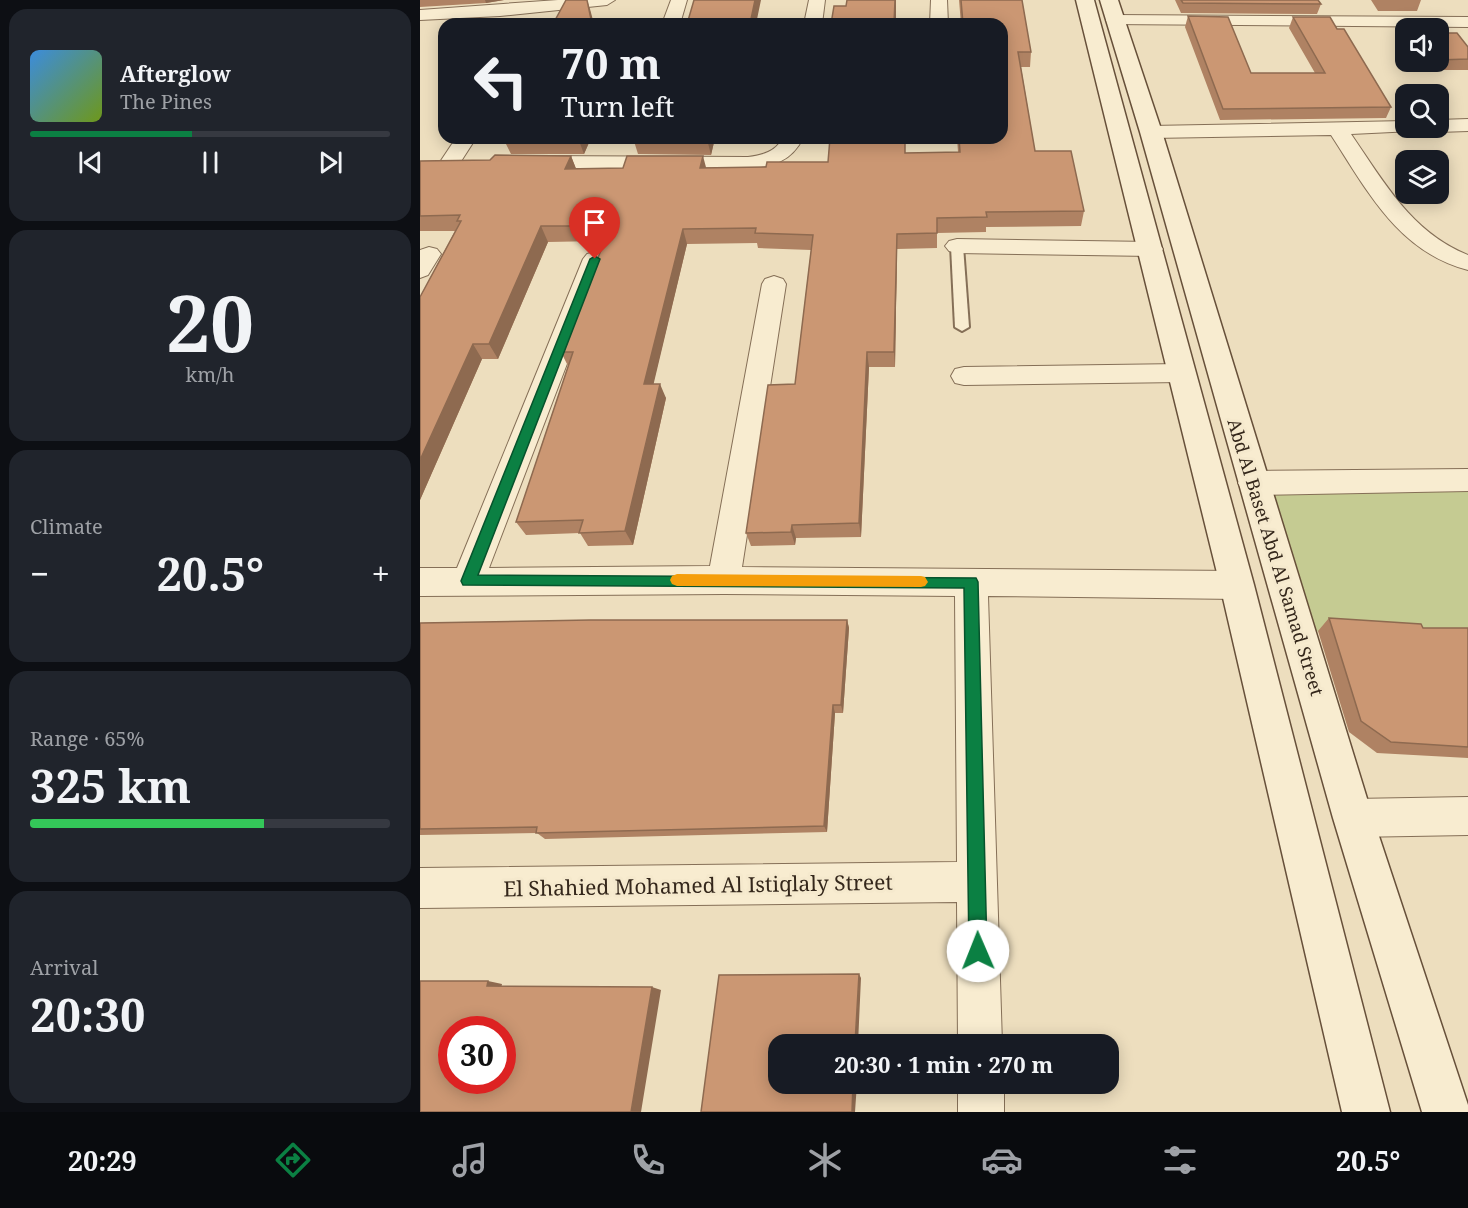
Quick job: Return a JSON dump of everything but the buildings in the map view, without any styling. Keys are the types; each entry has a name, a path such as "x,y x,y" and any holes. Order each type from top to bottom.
{"street":[{"path":"420,15 500,11 607,0"},
{"path":"673,18 679,0"},
{"path":"814,18 817,0"},
{"path":"939,0 939,18"},
{"path":"1085,0 1237,585 1366,1112"},
{"path":"541,18 549,5"},
{"path":"1112,10 1468,22"},
{"name":"Abd Al Baset Abd Al Samad Street","path":"1112,10 1353,818 1446,1112"},
{"path":"1449,126 1468,125"},
{"path":"1150,132 1395,127"},
{"path":"1337,129 1398,217 1418,237 1448,256 1468,263"},
{"path":"460,144 441,162 473,162"},
{"path":"507,162 748,163 776,159 789,144"},
{"path":"957,246 1151,249"},
{"path":"468,581 595,259"},
{"path":"724,580 774,285"},
{"path":"964,376 1181,373"},
{"path":"1253,483 1468,480"},
{"path":"420,582 724,580 1237,585"},
{"path":"971,582 980,1034"},
{"path":"1353,818 1468,816"},
{"name":"El Shahied Mohamed Al Istiqlaly Street","path":"420,888 976,882"},
{"path":"981,1094 981,1112"}],"lane":[{"path":"957,246 962,327"}],"green space":[{"path":"1468,480 1468,641 1297,630 1253,483"}],"slow traffic":[{"path":"677,580 921,582"}],"route":[{"path":"595,259 468,581 971,582 978,951"}]}
